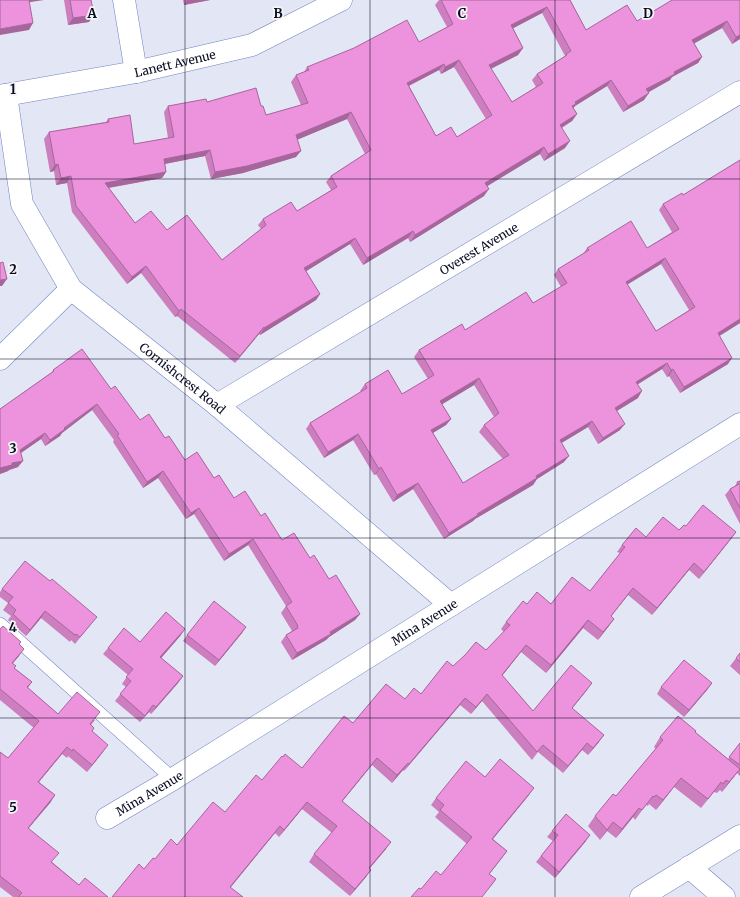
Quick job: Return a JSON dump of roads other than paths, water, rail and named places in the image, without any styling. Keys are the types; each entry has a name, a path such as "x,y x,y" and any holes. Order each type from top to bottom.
{"street":[{"path":"124,0 136,72"},
{"name":"Lanett Avenue","path":"3,95 136,72 252,45 341,0"},
{"name":"Overest Avenue","path":"217,405 740,92"},
{"name":"Cornishcrest Road","path":"3,95 22,204 71,289 217,405 451,605"},
{"path":"0,359 71,289"},
{"name":"Mina Avenue","path":"107,818 173,780 740,424"},
{"path":"641,897 740,836"},
{"path":"689,867 724,897"}],"lane":[{"path":"0,624 173,780"}]}
